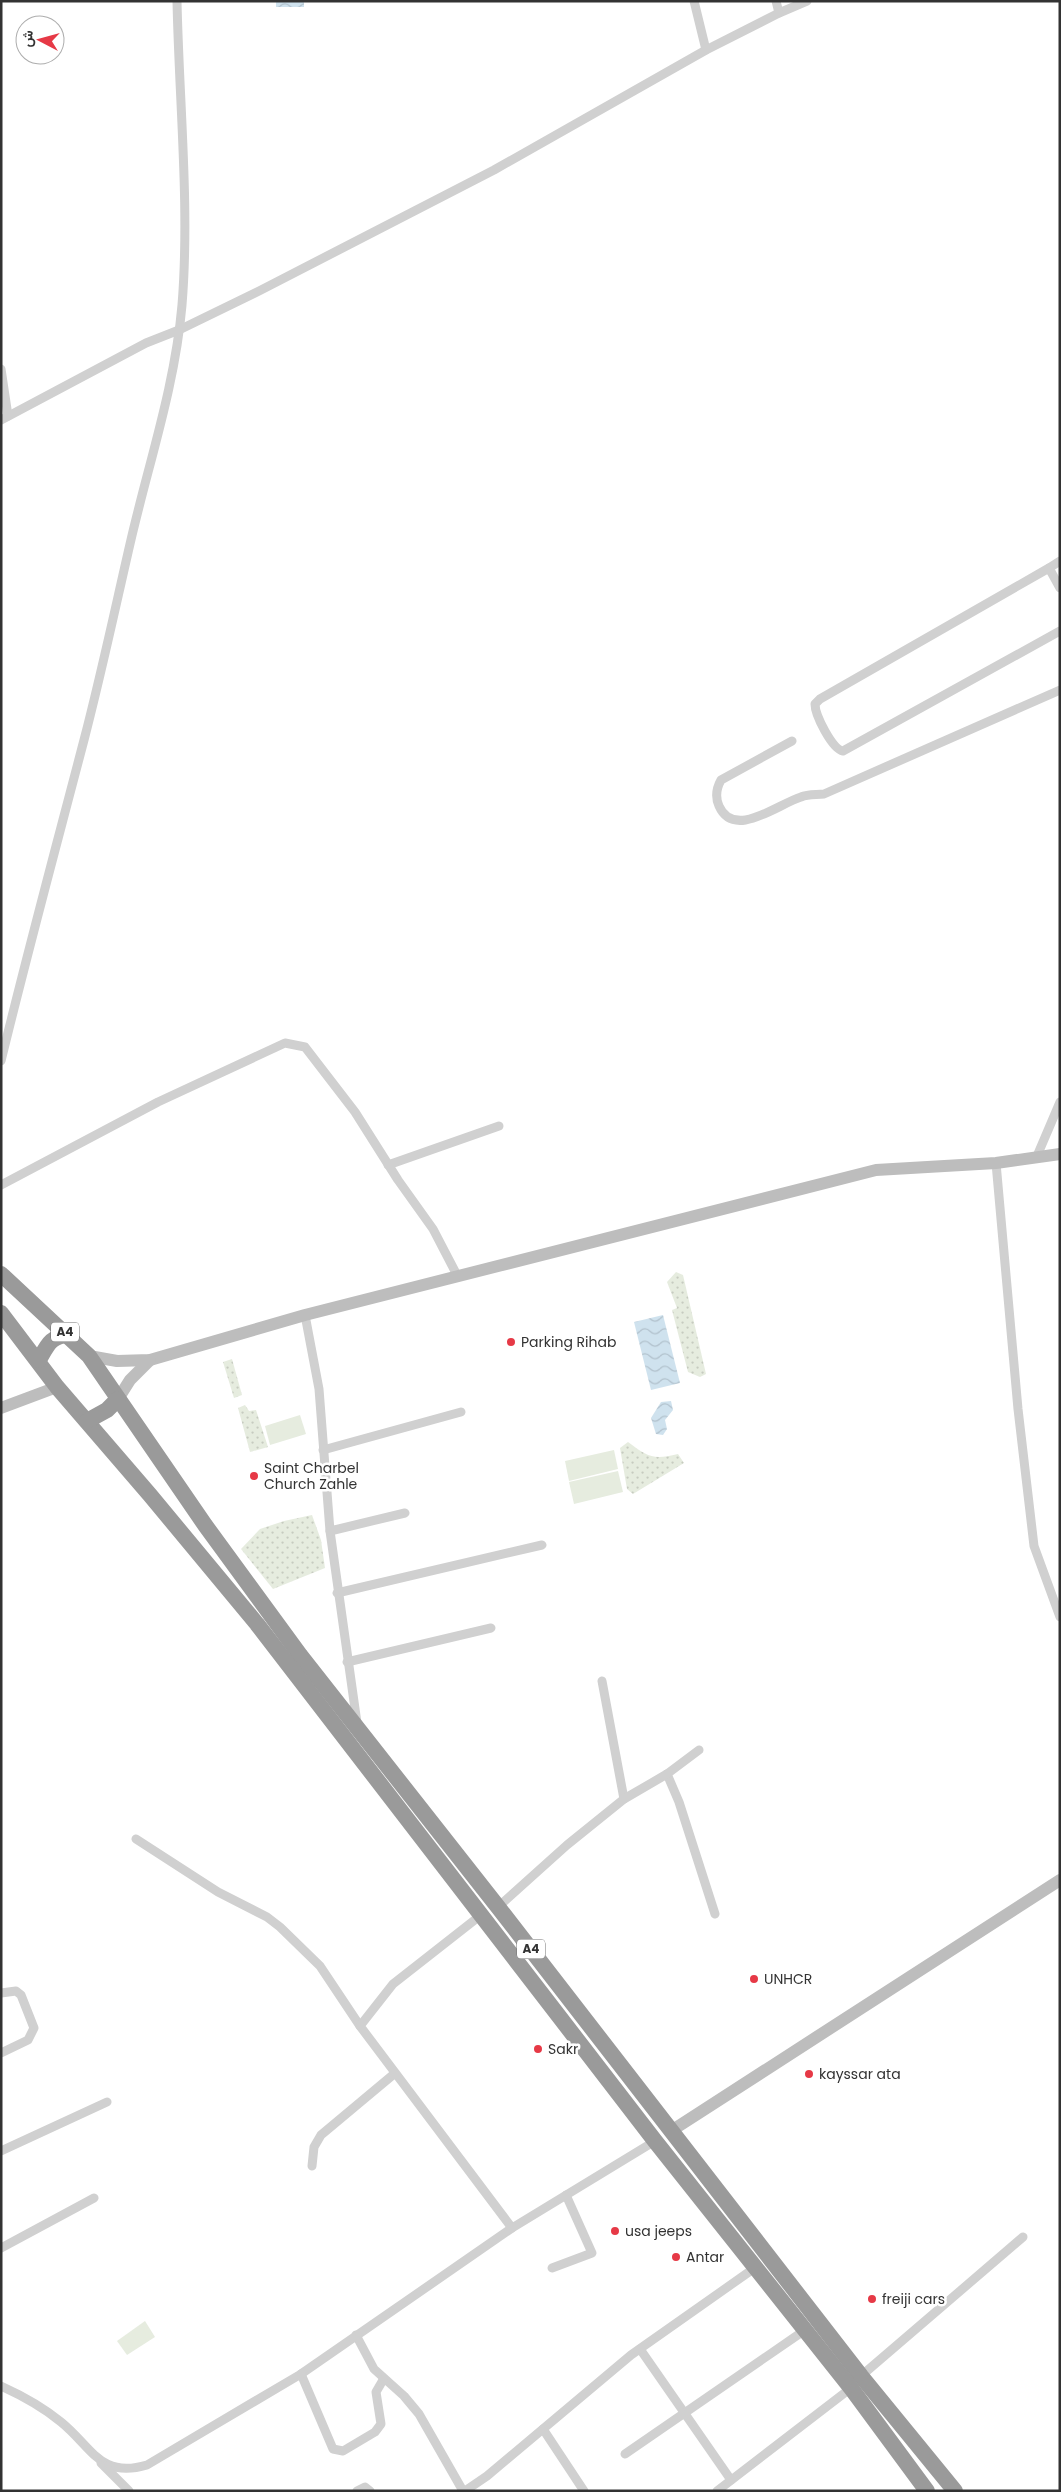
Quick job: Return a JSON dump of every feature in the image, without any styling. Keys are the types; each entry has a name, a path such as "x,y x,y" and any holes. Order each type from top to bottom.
{"highway":[{"name":"A4","path":"1,1274 69,1335 89,1356 275,1622 672,2131 856,2382 927,2491"},
{"name":"A4","path":"1,1313 39,1360 57,1387 257,1624 655,2141 805,2330 856,2382 954,2491"},
{"path":"39,1360 51,1340 60,1335 69,1335"},
{"path":"87,1421 107,1410 118,1399"}],"street":[{"path":"1,1061 84,741 113,610 166,403 178,330 184,259 177,1"},
{"path":"694,1 706,50"},
{"path":"776,1 779,13"},
{"path":"1,369 5,418 146,343 178,330 277,282 517,157 706,50 807,1"},
{"path":"1060,561 820,699 815,704 816,714 834,747 843,751 1060,630"},
{"path":"1049,568 1060,588"},
{"path":"792,741 721,780 716,798 723,813 732,820 742,821 800,797 824,794 1060,690"},
{"path":"1,1185 158,1102 285,1043 305,1046 355,1112 388,1166 433,1229 458,1277"},
{"path":"1037,1156 1060,1102"},
{"path":"388,1166 499,1126"},
{"path":"89,1356 117,1361 150,1360 305,1315 876,1170 996,1163 1060,1154"},
{"path":"996,1163 1018,1409 1034,1546 1060,1617"},
{"path":"305,1315 319,1389 330,1531 337,1593 358,1728"},
{"path":"118,1399 130,1380 150,1360"},
{"path":"1,1408 57,1387"},
{"path":"323,1450 462,1412"},
{"path":"330,1531 406,1514"},
{"path":"337,1593 542,1545"},
{"path":"347,1662 491,1628"},
{"path":"602,1681 624,1799"},
{"path":"498,1907 567,1845 624,1799 667,1774 699,1750"},
{"path":"667,1774 679,1802 715,1914"},
{"path":"136,1839 218,1892 267,1917 320,1966 394,2074 512,2228"},
{"path":"672,2131 1060,1880"},
{"path":"360,2026 393,1984 481,1915"},
{"path":"1,1993 16,1991 21,1995 34,2028 28,2040 1,2053"},
{"path":"312,2166 314,2147 321,2135 394,2074"},
{"path":"1,2151 107,2102"},
{"path":"97,2460 118,2469 132,2470 147,2465 301,2374 512,2228 655,2141"},
{"path":"552,2268 592,2253 566,2194"},
{"path":"1,2248 94,2198"},
{"path":"717,2491 856,2382 1023,2237"},
{"path":"356,2335 374,2369 383,2380 412,2405 464,2491 487,2476 640,2349 756,2266"},
{"path":"625,2454 685,2415 805,2330"},
{"path":"640,2349 731,2480"},
{"path":"301,2374 333,2449 343,2451 375,2432 381,2424 376,2392 383,2380"},
{"path":"1,2386 36,2404 62,2423 129,2491"},
{"path":"543,2429 584,2491"},
{"path":"358,2491 366,2487 370,2491"}],"shaded area":[{"path":"676,1272 683,1275 706,1374 700,1377 688,1372 672,1310 677,1308 667,1282"},
{"path":"232,1359 242,1395 234,1398 223,1362"},
{"path":"245,1405 249,1411 256,1410 268,1447 250,1452 238,1408"},
{"path":"300,1415 306,1434 270,1445 265,1426"},
{"path":"628,1442 651,1456 662,1457 678,1454 684,1463 633,1494 627,1489 620,1448"},
{"path":"614,1450 618,1469 569,1481 565,1461"},
{"path":"618,1471 623,1492 574,1504 569,1482"},
{"path":"312,1515 321,1540 325,1568 273,1589 241,1549 260,1529"},
{"path":"145,2321 155,2337 127,2355 117,2341"}],"water":[{"path":"276,1 304,1 304,7 276,7"},
{"path":"663,1315 680,1383 651,1390 634,1322"},
{"path":"671,1401 673,1410 665,1420 667,1429 663,1435 656,1434 651,1418 661,1402"}],"place":[{"name":"Parking Rihab","path":"511,1342"},
{"name":"Saint Charbel Church Zahle","path":"254,1476"},
{"name":"UNHCR","path":"754,1979"},
{"name":"Sakr","path":"538,2049"},
{"name":"kayssar ata","path":"809,2074"},
{"name":"usa jeeps","path":"615,2231"},
{"name":"Antar","path":"676,2257"},
{"name":"freiji cars","path":"872,2299"}]}
